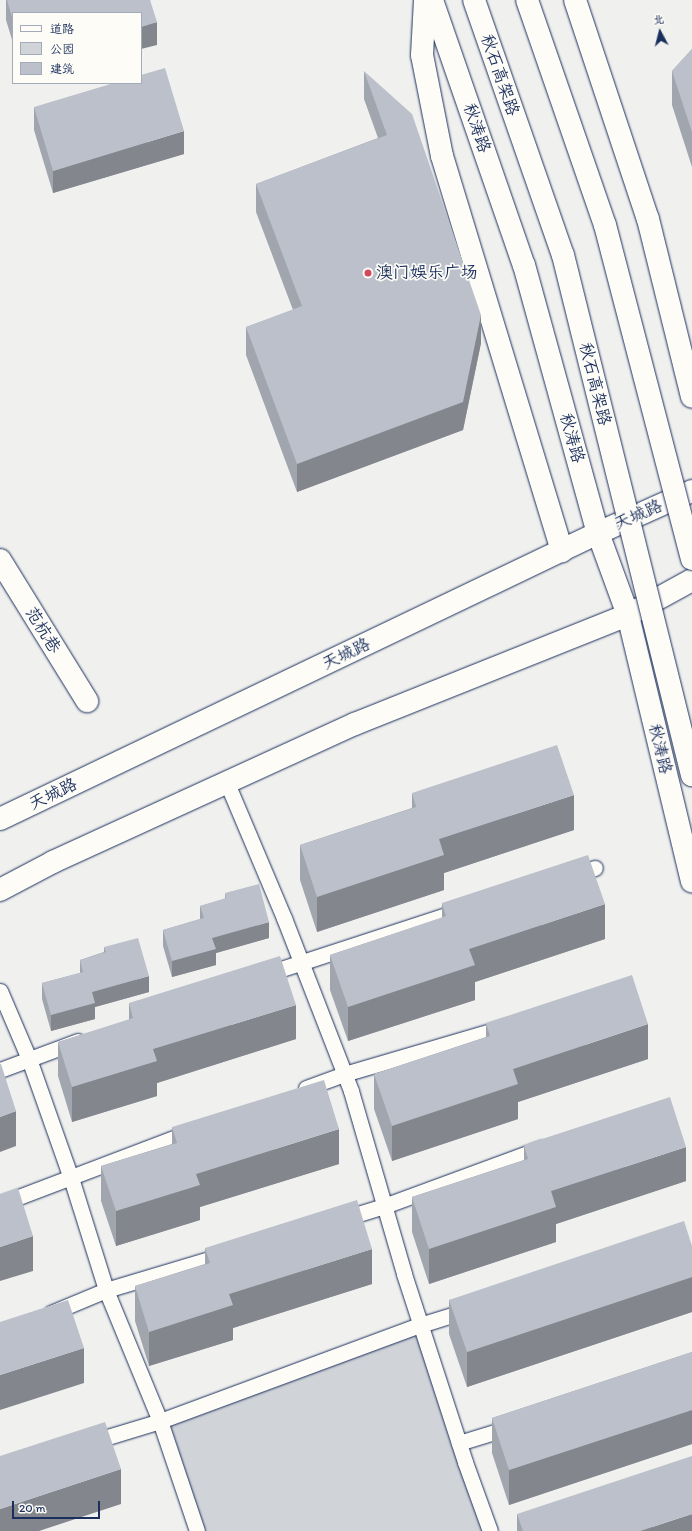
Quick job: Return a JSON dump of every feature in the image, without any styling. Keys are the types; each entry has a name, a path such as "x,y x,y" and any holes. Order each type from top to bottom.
{"main road":[{"path":"425,0 422,55 442,156 562,551"},
{"name":"秋涛路","path":"432,0 524,265 598,534 628,615 692,881"},
{"name":"秋石高架路","path":"474,0 563,255 692,775"},
{"path":"528,0 605,225 692,559"},
{"path":"575,0 648,219 692,396"},
{"name":"天城路","path":"0,819 562,551 692,491"},
{"name":"范杭巷","path":"0,560 87,701"},
{"path":"0,890 53,862 355,724 628,615 692,580"}],"lane":[{"path":"227,783 301,962 351,1091 420,1325 490,1531"},
{"path":"557,880 595,868"},
{"path":"250,980 474,906"},
{"path":"0,991 29,1059 71,1178 106,1290 160,1421 197,1531"},
{"path":"292,1094 344,1074 518,1023"},
{"path":"0,1070 95,1035"},
{"path":"0,1204 204,1127"},
{"path":"331,1222 384,1206 553,1144"},
{"path":"35,1319 106,1290 234,1252"},
{"path":"76,1447 160,1421 420,1325 481,1306"},
{"path":"459,1443 527,1423"}],"green space":[{"path":"420,1325 490,1531 193,1531 160,1421"}],"building":[{"path":"7,0 150,0 157,22 142,27 142,12 12,12 12,18"},
{"path":"692,49 692,132 672,71"},
{"path":"165,68 184,131 53,171 34,107 111,84 142,84 142,75"},
{"name":"澳门娱乐广场","path":"364,71 412,114 481,315 463,402 297,464 246,327 302,306 256,184 387,135"},
{"path":"557,745 574,795 439,839 444,855 317,897 300,845 416,807 412,793"},
{"path":"588,855 605,904 469,949 475,965 348,1007 330,955 446,916 442,903"},
{"path":"259,884 269,922 212,938 216,949 172,961 163,930 204,918 200,906 226,898 225,893"},
{"path":"138,938 149,976 92,992 95,1003 51,1015 42,983 83,972 80,960 106,952 104,947"},
{"path":"280,956 296,1005 153,1049 157,1061 72,1087 58,1042 133,1018 129,1003"},
{"path":"632,975 648,1024 513,1069 518,1084 392,1126 374,1074 490,1036 486,1023"},
{"path":"0,1064 16,1111 0,1117"},
{"path":"324,1080 339,1129 196,1174 200,1185 116,1211 101,1166 177,1143 172,1127"},
{"path":"670,1097 686,1147 551,1191 556,1207 429,1249 412,1197 528,1159 524,1145"},
{"path":"18,1188 33,1236 0,1247 0,1194"},
{"path":"357,1200 372,1249 229,1294 233,1305 149,1332 135,1286 210,1263 205,1248"},
{"path":"684,1221 692,1246 692,1277 467,1352 449,1300"},
{"path":"68,1300 84,1348 0,1375 0,1322"},
{"path":"692,1352 692,1410 509,1470 492,1418"},
{"path":"105,1422 121,1469 0,1509 0,1456"},
{"path":"692,1456 692,1514 640,1531 523,1531 517,1514"}],"place":[{"name":"澳门娱乐广场","path":"368,273"}]}
